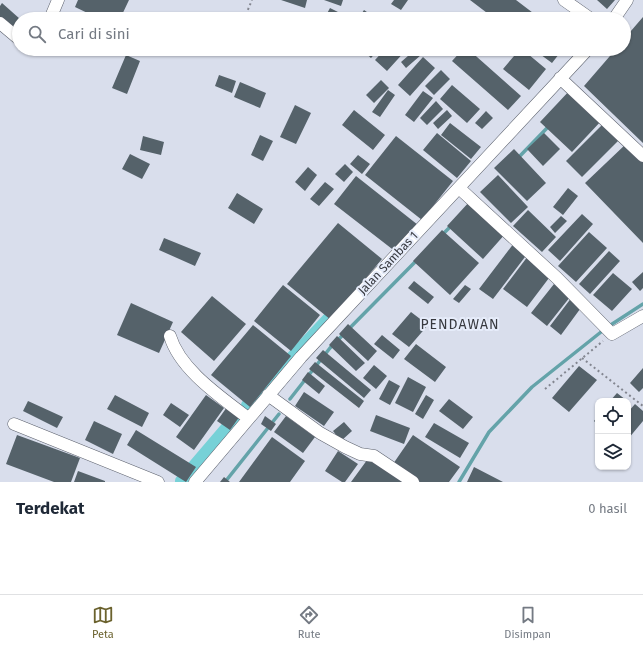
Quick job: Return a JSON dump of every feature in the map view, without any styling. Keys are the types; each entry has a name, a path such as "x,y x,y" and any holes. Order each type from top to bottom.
{"street":[{"path":"53,12 58,0"},
{"path":"564,0 581,12"},
{"path":"619,12 627,0"},
{"path":"0,23 12,33"},
{"name":"Jalan Sambas 1","path":"195,482 301,357 460,188 581,56"},
{"path":"560,78 643,156"},
{"path":"460,188 557,278 607,328 643,316"},
{"path":"170,336 173,347 196,375 248,418"},
{"path":"268,395 320,433 360,454 374,456 413,482"},
{"path":"14,424 158,482"}],"path":[{"path":"247,12 252,0"},
{"path":"545,389 582,358 607,328"},
{"path":"582,358 643,406"}],"building":[{"path":"78,0 129,0 123,12 85,12 75,7"},
{"path":"281,0 307,0 305,8"},
{"path":"324,0 343,0 341,6"},
{"path":"394,0 408,0 401,10 391,4"},
{"path":"470,0 516,0 532,12 486,12"},
{"path":"597,0 615,0 607,9"},
{"path":"2,3 12,12 12,28 0,18 0,6"},
{"path":"330,8 338,12 328,12"},
{"path":"643,17 643,143 584,86 610,56 631,56 631,31"},
{"path":"126,56 140,61 127,94 112,88"},
{"path":"379,56 401,56 387,71 375,60"},
{"path":"408,56 420,56 406,68 401,62"},
{"path":"457,56 476,56 521,96 508,110 452,61"},
{"path":"514,56 530,56 546,69 529,90 503,69"},
{"path":"542,56 558,56 552,63"},
{"path":"423,57 435,68 410,96 398,85"},
{"path":"441,70 450,79 434,95 425,86"},
{"path":"219,75 236,81 232,93 215,86"},
{"path":"381,80 389,88 374,103 366,95"},
{"path":"240,82 266,93 260,108 234,97"},
{"path":"452,85 480,109 467,123 440,99"},
{"path":"571,89 603,119 572,152 540,122"},
{"path":"388,90 395,95 380,117 372,112"},
{"path":"423,91 433,98 414,122 405,115"},
{"path":"436,101 443,109 427,125 420,118"},
{"path":"295,105 311,113 296,144 280,137"},
{"path":"354,110 385,135 373,150 342,125"},
{"path":"447,110 452,116 438,129 433,123"},
{"path":"486,111 493,118 482,129 475,123"},
{"path":"605,122 621,138 582,177 566,161"},
{"path":"450,123 481,147 471,159 441,135"},
{"path":"437,133 471,161 457,178 423,150"},
{"path":"544,133 560,149 543,166 527,149"},
{"path":"260,135 273,141 263,161 251,155"},
{"path":"143,136 164,142 161,155 140,150"},
{"path":"396,136 453,181 422,220 365,175"},
{"path":"627,143 643,159 643,243 585,183"},
{"path":"514,149 546,183 527,201 494,168"},
{"path":"130,154 150,164 142,179 122,169"},
{"path":"358,155 370,164 362,174 350,164"},
{"path":"345,164 353,172 344,182 335,174"},
{"path":"308,167 317,175 305,191 295,182"},
{"path":"498,175 528,207 511,223 480,192"},
{"path":"356,176 418,225 396,252 334,204"},
{"path":"325,182 334,189 319,206 310,199"},
{"path":"568,188 578,196 563,215 553,207"},
{"path":"237,193 263,209 254,224 228,208"},
{"path":"470,201 506,233 483,259 447,226"},
{"path":"528,210 556,237 542,252 513,226"},
{"path":"582,214 593,224 560,261 548,250"},
{"path":"561,216 567,221 555,233 550,227"},
{"path":"338,223 382,259 331,320 287,284"},
{"path":"442,230 479,263 450,295 413,261"},
{"path":"589,232 607,248 576,282 558,266"},
{"path":"164,238 201,253 195,266 159,250"},
{"path":"514,243 528,253 493,299 479,289"},
{"path":"609,251 620,261 590,294 579,284"},
{"path":"528,256 552,274 527,307 503,289"},
{"path":"643,272 643,288 640,291 632,282"},
{"path":"613,273 632,289 612,311 593,295"},
{"path":"414,281 434,297 428,304 408,288"},
{"path":"554,284 570,297 547,326 531,313"},
{"path":"283,285 320,315 291,351 254,321"},
{"path":"465,285 471,289 459,303 453,299"},
{"path":"212,296 246,324 214,361 181,332"},
{"path":"572,297 583,305 561,335 550,326"},
{"path":"131,303 173,322 159,353 117,335"},
{"path":"411,312 428,325 409,347 392,334"},
{"path":"348,324 377,351 368,361 339,334"},
{"path":"253,325 291,356 250,407 211,375"},
{"path":"382,335 400,350 393,359 374,344"},
{"path":"337,336 365,363 356,371 329,345"},
{"path":"416,344 446,367 435,382 404,359"},
{"path":"323,350 371,390 364,398 316,358"},
{"path":"315,362 364,401 359,408 309,369"},
{"path":"374,365 387,376 376,389 363,378"},
{"path":"579,366 597,380 569,412 552,398"},
{"path":"643,368 643,388 639,392 630,383"},
{"path":"308,372 325,386 319,394 302,380"},
{"path":"408,377 426,387 413,412 395,403"},
{"path":"389,380 400,386 390,405 379,399"},
{"path":"304,392 334,412 324,426 295,406"},
{"path":"617,393 623,398 613,398"},
{"path":"115,395 149,413 142,427 107,409"},
{"path":"206,395 224,408 194,450 176,437"},
{"path":"426,395 434,400 423,419 415,414"},
{"path":"449,399 473,417 463,429 439,411"},
{"path":"28,401 63,417 57,428 23,411"},
{"path":"171,403 189,415 180,427 163,415"},
{"path":"635,404 643,411 643,421 631,435 631,434 631,409"},
{"path":"227,407 240,416 230,430 217,421"},
{"path":"376,415 410,428 404,444 370,431"},
{"path":"265,416 276,424 271,431 261,424"},
{"path":"286,416 315,437 303,453 274,432"},
{"path":"94,421 122,434 113,454 85,440"},
{"path":"344,422 352,431 341,441 333,431"},
{"path":"434,423 469,443 460,458 425,437"},
{"path":"136,430 196,467 186,482 127,445"},
{"path":"17,435 80,458 71,482 54,482 6,464"},
{"path":"413,435 460,467 449,482 420,482 393,464"},
{"path":"272,437 305,461 290,482 239,482"},
{"path":"338,451 358,464 345,482 342,482 325,471"},
{"path":"370,456 406,482 351,482"},
{"path":"474,467 503,482 467,482"},
{"path":"78,471 105,481 105,482 74,482"},
{"path":"224,477 230,482 220,482"}],"waterway":[{"path":"517,159 549,126"},
{"path":"442,235 452,225"},
{"path":"290,399 330,348 418,259"},
{"path":"459,482 489,432 532,387 606,328 643,304"},
{"path":"247,405 339,307"},
{"path":"225,482 279,414"},
{"path":"181,481 234,419"}],"district":[{"name":"PENDAWAN","path":"460,324"}]}
